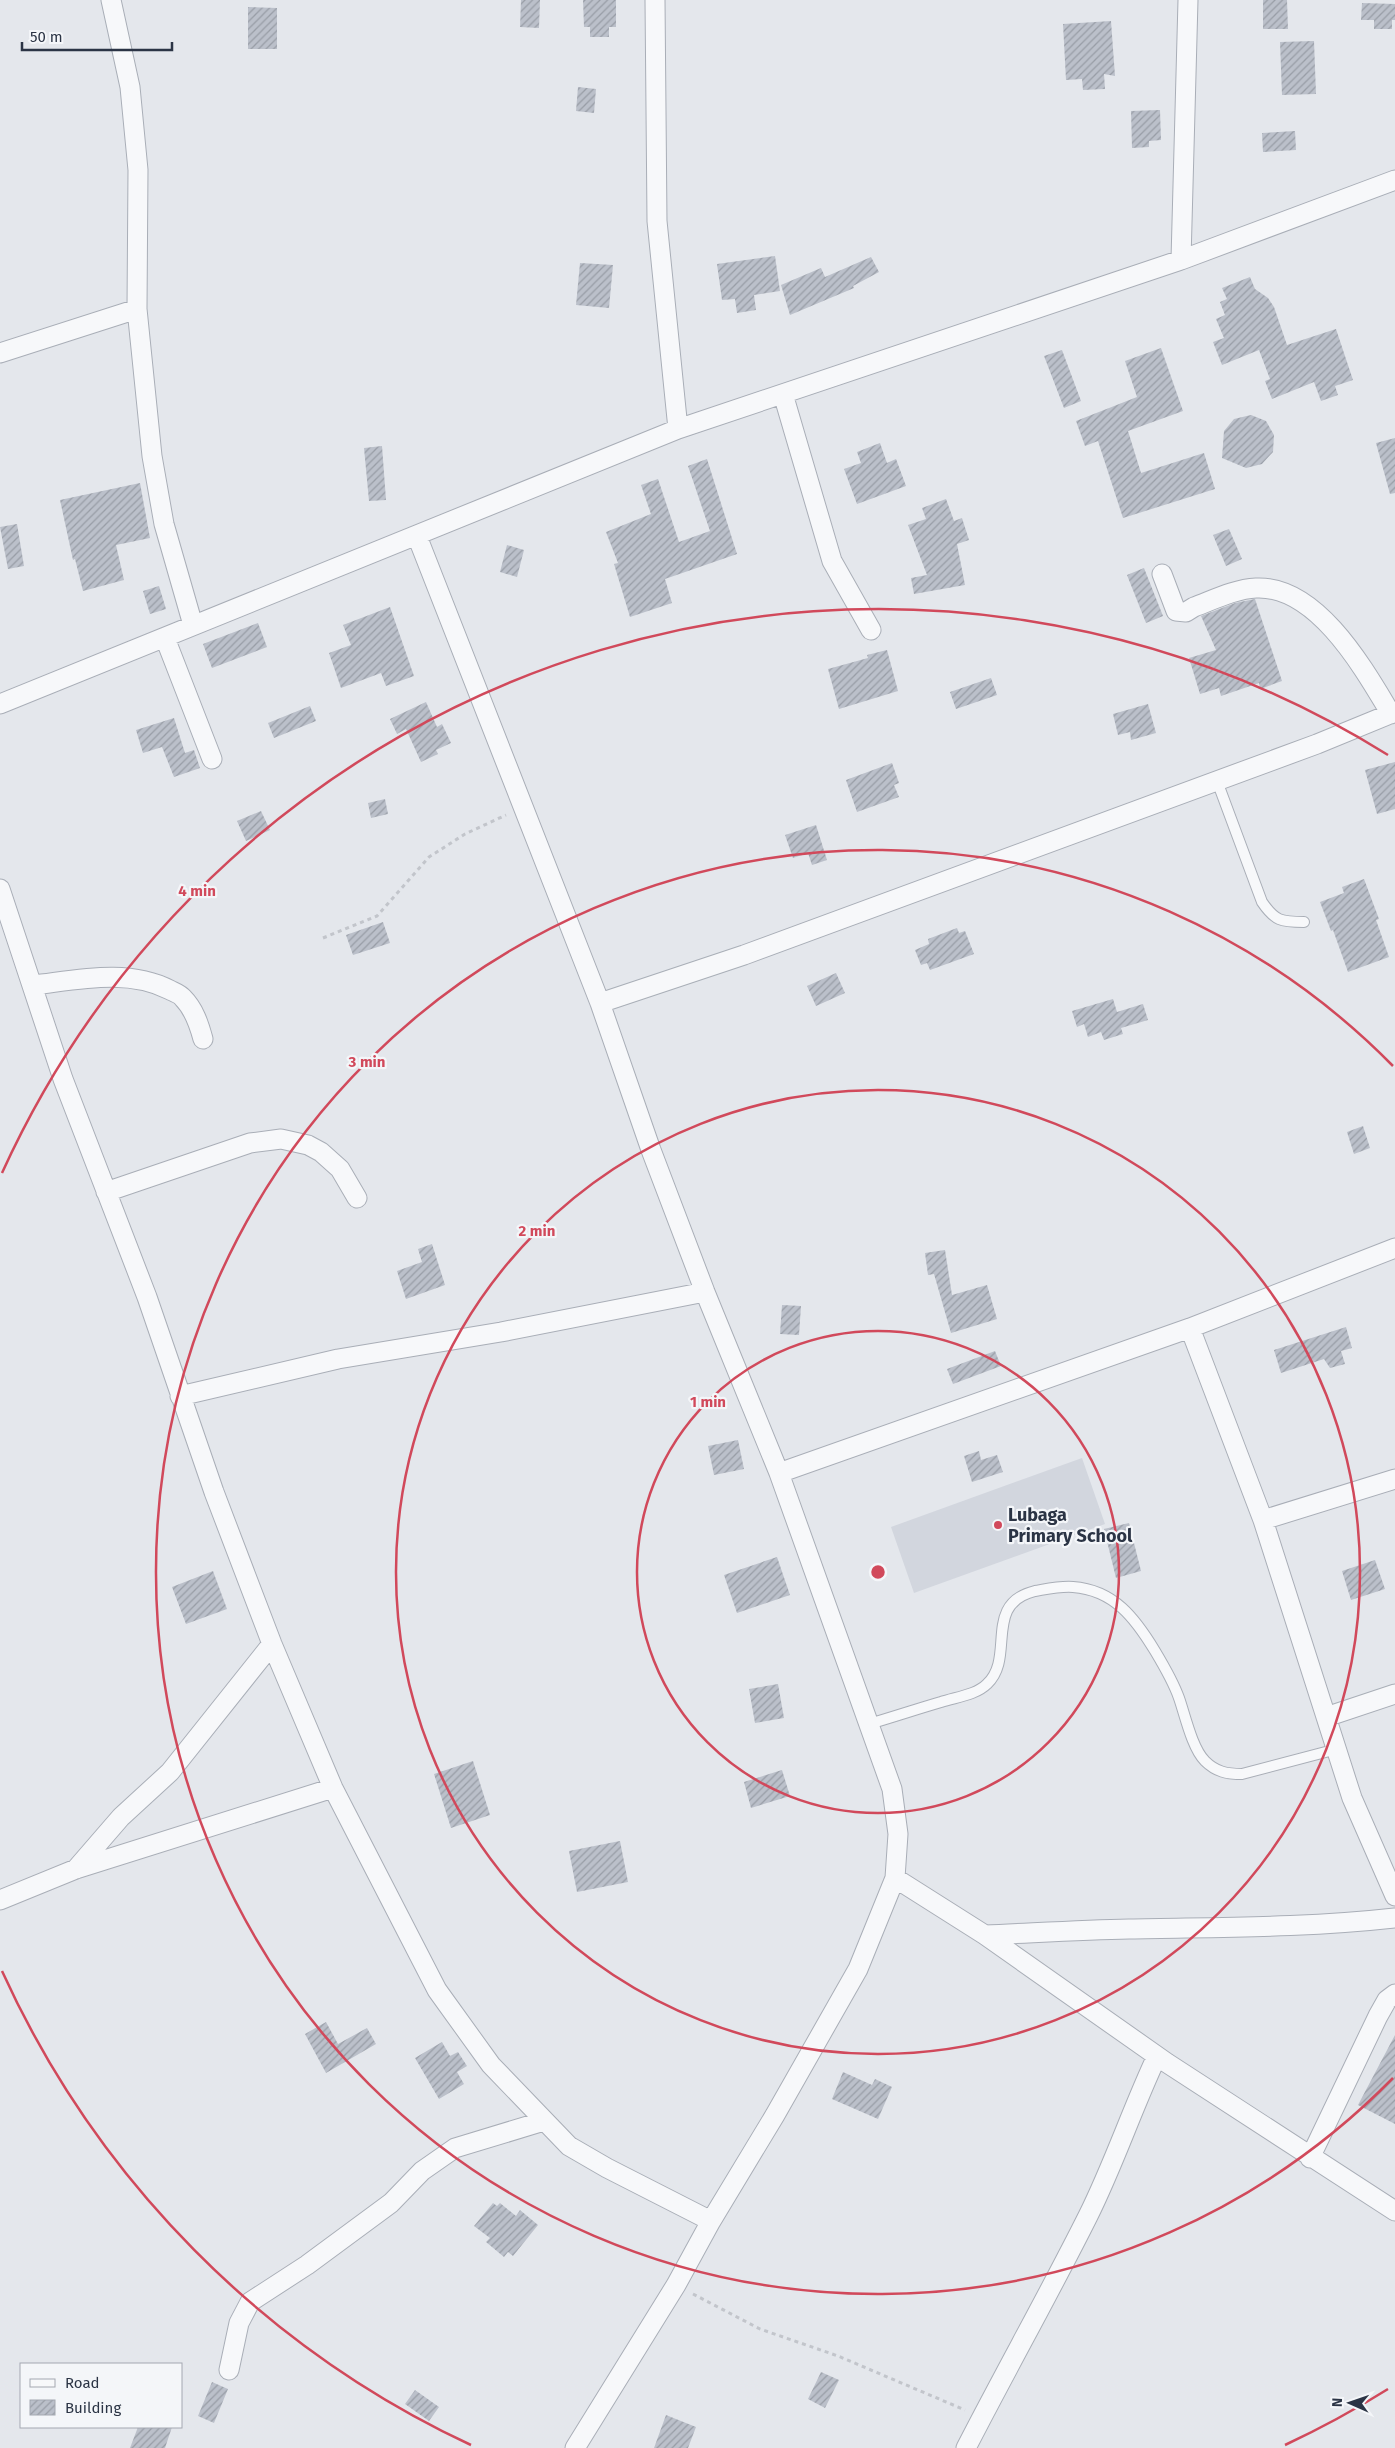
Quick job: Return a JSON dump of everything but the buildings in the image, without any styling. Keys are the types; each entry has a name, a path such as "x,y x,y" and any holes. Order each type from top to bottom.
{"street":[{"path":"111,0 130,87 138,170 137,309 152,456 164,524 193,625"},
{"path":"656,0 657,222 678,429"},
{"path":"1181,260 1188,0"},
{"path":"0,704 678,429 1181,260 1395,180"},
{"path":"0,353 137,309"},
{"path":"783,394 832,561 871,630"},
{"path":"417,536 600,1003 651,1150 705,1292 779,1473 892,1790 898,1834 895,1878 858,1969 775,2115 711,2221 676,2286 575,2448"},
{"path":"600,1003 744,955 1217,781 1393,713 1357,658 1332,628 1300,600 1272,589 1246,589 1194,607 1186,612 1176,611 1162,574"},
{"path":"166,638 212,759"},
{"path":"0,889 63,1079 147,1297 214,1492 272,1644 333,1788 437,1990 491,2065 555,2133 577,2150 607,2168 711,2221"},
{"path":"33,985 97,977 135,979 158,984 182,997 196,1017 203,1039"},
{"path":"106,1192 250,1143 282,1139 308,1145 321,1152 340,1169 357,1198"},
{"path":"779,1473 1190,1328 1395,1248"},
{"path":"180,1396 338,1359 500,1332 705,1292"},
{"path":"1190,1328 1263,1520 1352,1798 1395,1896"},
{"path":"1263,1520 1395,1479"},
{"path":"76,1869 121,1817 170,1772 272,1644"},
{"path":"1326,1717 1395,1694"},
{"path":"0,1900 76,1869 333,1788"},
{"path":"895,1878 985,1935 1157,2056 1310,2158 1395,2211"},
{"path":"985,1935 1126,1929 1261,1928 1343,1924 1395,1918"},
{"path":"1310,2158 1378,2016 1387,2000 1395,1994"},
{"path":"966,2448 1088,2216 1115,2157 1136,2100 1157,2056"},
{"path":"228,2370 240,2323 250,2302 307,2265 391,2203 422,2171 455,2148 544,2121"}],"lane":[{"path":"1217,781 1262,902 1278,920 1304,922"},
{"path":"869,1724 969,1694 985,1686 992,1678 998,1659 1003,1622 1008,1608 1015,1599 1047,1588 1071,1587 1098,1592 1114,1600 1126,1609 1142,1629 1172,1681 1193,1739 1203,1760 1215,1769 1226,1774 1242,1774 1337,1750"}],"path":[{"path":"324,938 376,916 429,857 465,834 522,807"},
{"path":"676,2286 760,2329 838,2356 942,2402 982,2417"}],"shaded area":[{"name":"Lubaga Primary School","path":"1082,1458 1105,1524 914,1593 891,1527"}],"place":[{"name":"Lubaga Primary School","path":"998,1525"}]}
